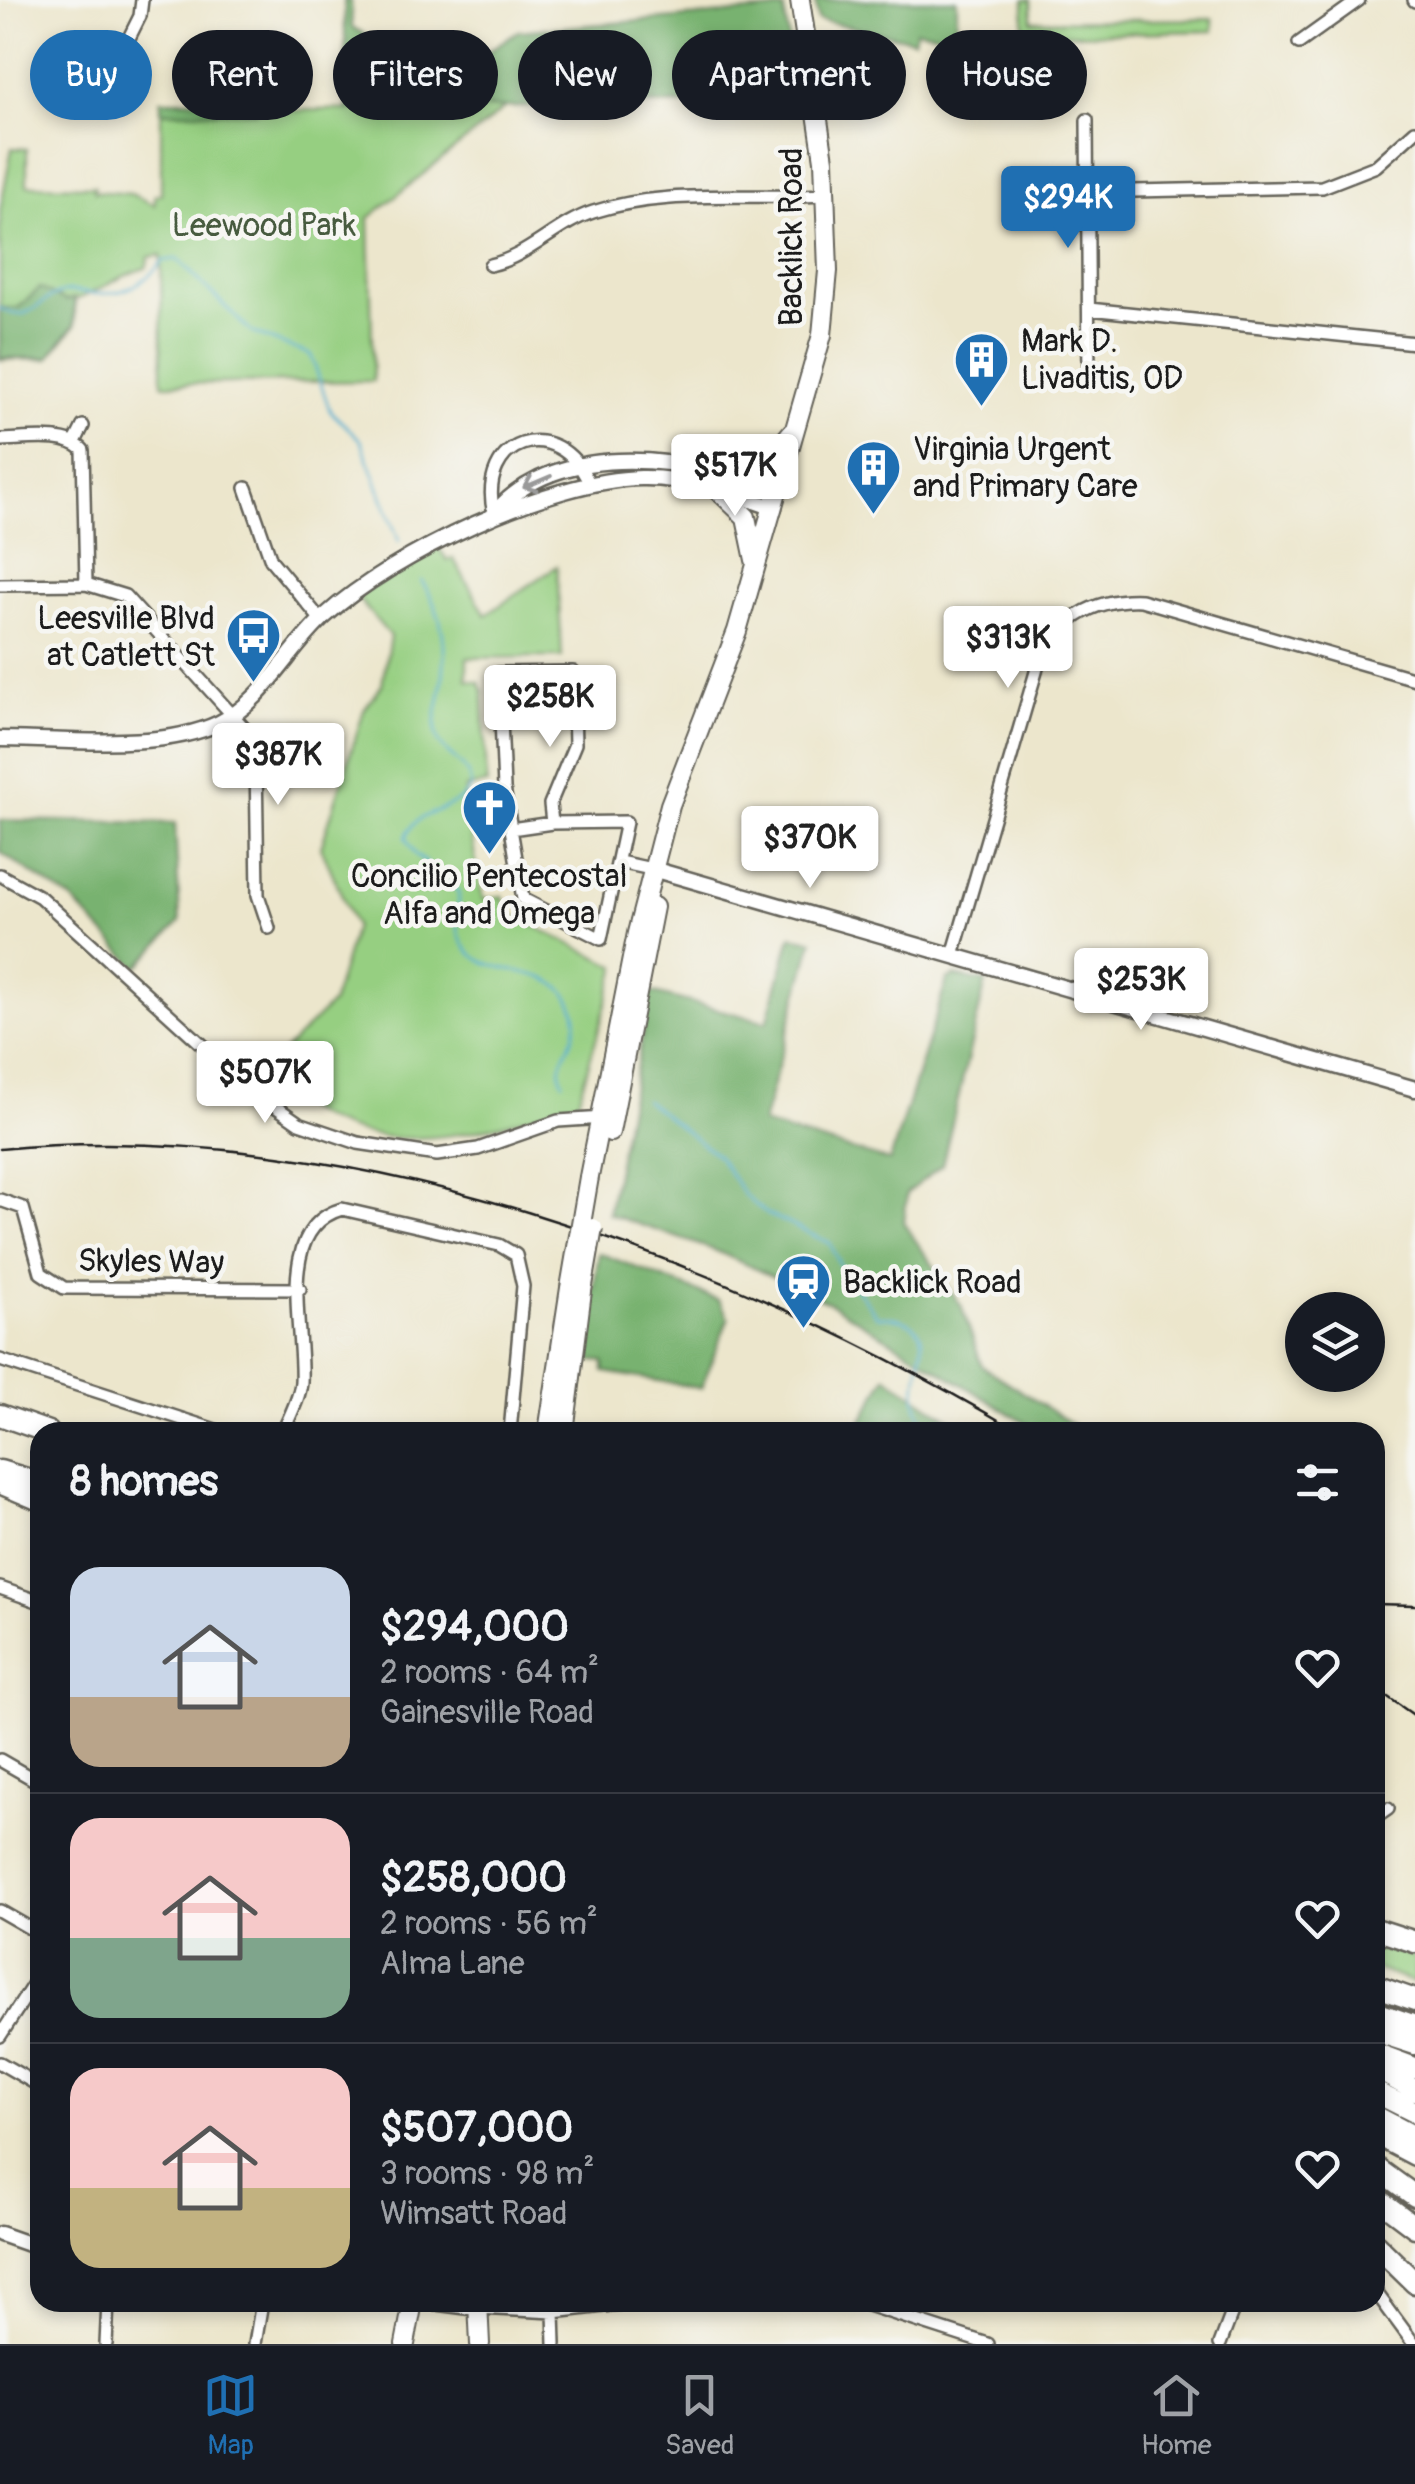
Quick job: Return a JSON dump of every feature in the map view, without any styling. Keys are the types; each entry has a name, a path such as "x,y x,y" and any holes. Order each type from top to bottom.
{"highway":[{"path":"0,1471 30,1480"},
{"path":"0,1484 30,1496"},
{"path":"1385,1932 1415,1942"},
{"path":"1385,1990 1415,2000"},
{"path":"1385,2016 1415,2026"},
{"path":"1385,2034 1415,2044"},
{"path":"1385,2058 1415,2068"},
{"path":"1385,2074 1415,2090"},
{"path":"1385,2097 1415,2112"},
{"path":"1385,2124 1414,2149"},
{"path":"1385,2138 1414,2149"},
{"path":"1385,2174 1415,2196"},
{"path":"1385,2204 1415,2227"},
{"path":"1385,2254 1415,2283"}],"main road":[{"name":"Backlick Road","path":"550,1422 606,1118 651,930 656,870 674,793 723,672 816,365 826,304 825,195 816,91 800,0"},
{"path":"756,570 746,517 728,486 760,472 799,424"},
{"name":"Backlick Road","path":"565,1422 576,1290"},
{"path":"404,2344 412,2312"},
{"path":"478,2312 480,2344"}],"street":[{"path":"133,30 142,0"},
{"path":"1300,44 1359,0"},
{"path":"1088,120 1090,381"},
{"path":"1088,192 1322,188 1376,166 1415,131"},
{"path":"490,265 514,257 568,222 624,204 825,195"},
{"path":"1089,309 1415,342"},
{"path":"75,442 84,426"},
{"path":"0,440 75,442"},
{"path":"75,442 86,458 86,584"},
{"path":"494,514 492,476 514,448 534,442 555,444 572,454 589,483"},
{"path":"494,514 514,492 581,466 657,462 776,500"},
{"path":"0,739 159,738 196,731 234,715 321,620 368,584 494,514 520,509 589,483 664,479 728,486"},
{"path":"246,488 271,560 321,620"},
{"path":"0,584 86,584 110,589 138,606 245,728 256,759 258,895 269,928"},
{"path":"953,955 1038,664 1058,631 1076,616 1114,601 1141,600 1415,679"},
{"path":"511,829 552,822 626,822 601,939 526,903 511,829 504,788 499,673 573,672 574,744 550,804 552,822"},
{"path":"619,862 1415,1089"},
{"path":"0,875 40,897 252,1090 299,1123 358,1143 437,1155 478,1149 571,1118 606,1118"},
{"name":"Skyles Way","path":"0,1200 23,1208 41,1273 64,1288 300,1289"},
{"path":"287,1422 301,1386 302,1242 321,1219 342,1209 511,1251 520,1262 523,1286 511,1422"},
{"path":"0,1360 191,1422"},
{"path":"0,1588 30,1598"},
{"path":"0,1760 30,1777"},
{"path":"0,1911 30,1928"},
{"path":"0,2036 30,1990"},
{"path":"0,2062 30,2080"},
{"path":"0,2234 30,2244"},
{"path":"1385,2304 1414,2344"},
{"path":"106,2344 108,2312"},
{"path":"255,2344 260,2312"},
{"path":"554,2312 555,2344"},
{"path":"906,2312 988,2344"},
{"path":"1220,2344 1232,2312"}],"green space":[{"path":"344,0 351,0 352,27 357,30 345,30"},
{"path":"815,0 957,0 957,30 916,30 914,40 906,38 906,30 866,30 818,20"},
{"path":"1024,0 1031,0 1032,21 1213,19 1213,31 1087,34 1087,30 1024,30"},
{"path":"784,9 787,30 672,30 672,104 652,105 652,30 530,30"},
{"path":"518,31 518,107 498,107 498,44"},
{"path":"161,100 172,100 172,112 161,112"},
{"name":"Leewood Park","path":"161,102 172,103 172,120 313,120 313,110 333,110 333,120 490,120 369,218 373,381 162,384 161,255 149,257 146,268 75,300 75,326 48,359 0,360 0,210 12,148 27,149 27,185 95,186 94,191 131,194 155,205 155,195 161,194"},
{"path":"40,288 66,301 74,298 74,325 48,358 0,358 0,308 18,308"},
{"path":"437,545 447,560 453,558 486,615 557,566 562,657 467,658 467,680 479,682 483,690 487,784 465,788 465,803 483,899 503,896 506,912 617,967 578,1101 512,1122 444,1136 377,1136 310,1112 262,1073 332,1003 355,926 321,847 364,710 382,685 390,636 354,594"},
{"path":"0,820 175,823 180,922 137,968 72,900 0,852"},
{"path":"791,936 813,940 762,1124 890,1161 947,980 955,976 986,982 942,1165 907,1193 904,1224 961,1305 982,1366 1069,1422 1024,1422 828,1302 714,1250 608,1214 651,992 767,1022"},
{"path":"599,1253 719,1300 729,1317 701,1388 604,1372 604,1362 583,1360"},
{"path":"886,1376 954,1422 861,1422"},
{"path":"1385,1947 1415,1957 1415,1983 1385,1972"}],"waterway":[{"path":"0,308 10,313 26,313 63,292 95,294 125,290 149,276 163,261 177,259 251,332 311,355 330,411 361,440 399,541"},
{"path":"421,580 440,620 444,647 437,737 466,771 471,786 457,802 418,821 406,838 415,854 458,891 458,930 465,947 476,958 540,977 567,995 576,1022 562,1062 563,1082"},
{"path":"645,1100 718,1156 744,1195 767,1214 830,1243 841,1268 877,1316 904,1320 918,1330 922,1343 916,1397 927,1422"}],"railway":[{"path":"0,1149 131,1144 264,1154 397,1178 529,1212 658,1257 784,1310 905,1368 1001,1422"},
{"path":"1385,1604 1415,1605"},
{"path":"1385,1695 1415,1716"}],"place":[{"name":"Mark D. Livaditis, OD","path":"982,408"},
{"name":"Virginia Urgent and Primary Care","path":"874,516"},
{"name":"Leesville Blvd at Catlett St","path":"254,685"},
{"name":"Concilio Pentecostal Alfa and Omega","path":"489,856"},
{"name":"Backlick Road","path":"804,1331"}]}
